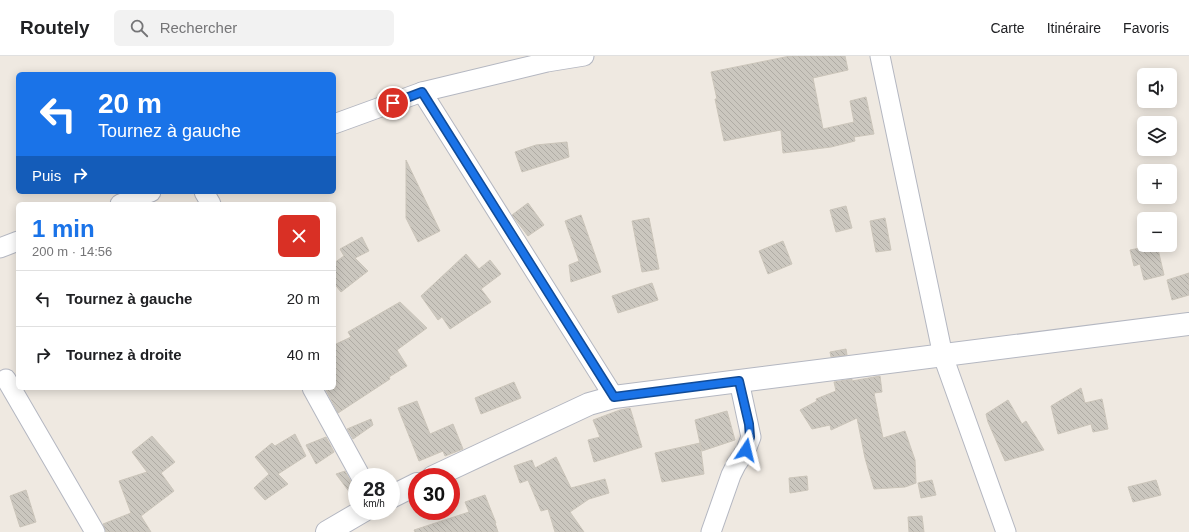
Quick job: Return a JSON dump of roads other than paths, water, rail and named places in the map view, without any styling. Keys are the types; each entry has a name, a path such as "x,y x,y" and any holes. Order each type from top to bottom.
{"street":[{"path":"336,123 422,92 547,62 584,56"},
{"path":"880,56 943,356 1006,532"},
{"path":"422,92 614,397"},
{"path":"125,202 146,194"},
{"path":"0,248 16,242"},
{"path":"452,468 589,404 614,397 1189,324"},
{"path":"2,379 95,532"},
{"path":"711,532 731,475 746,450 750,437 749,424 739,381"},
{"path":"313,390 356,468"},
{"path":"327,532 348,520"}]}
